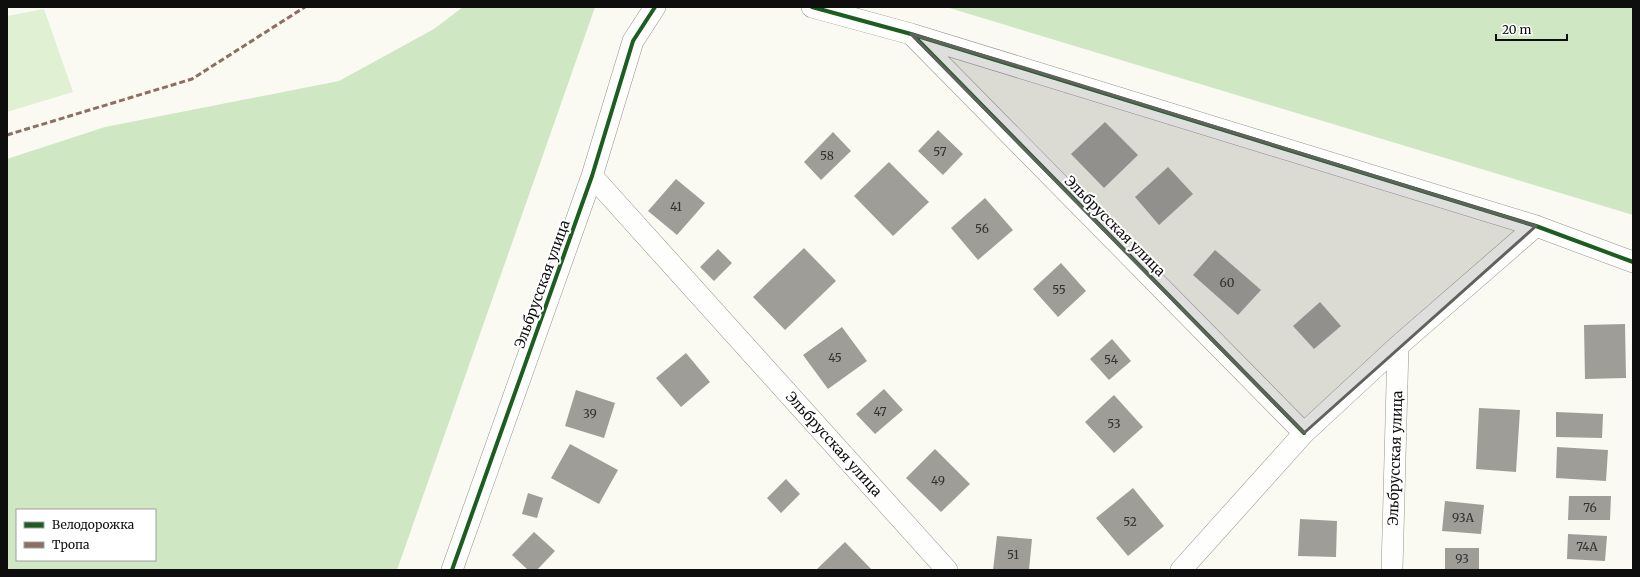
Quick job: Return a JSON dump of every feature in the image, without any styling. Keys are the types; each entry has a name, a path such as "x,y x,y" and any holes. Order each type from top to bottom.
{"street":[{"name":"Эльбрусская улица","path":"452,570 592,176 633,41 655,7"},
{"path":"812,7 911,34 1536,226 1633,262"},
{"name":"Эльбрусская улица","path":"911,34 1304,433"},
{"name":"Эльбрусская улица","path":"592,176 947,570"},
{"path":"1181,570 1304,433 1398,346 1536,226"},
{"name":"Эльбрусская улица","path":"1392,570 1398,346"}],"highlighted area":[{"path":"911,34 1025,68 1536,226 1304,433"}],"green space":[{"path":"463,7 595,7 397,570 7,570 7,159 105,127 339,81 434,29"},
{"path":"946,7 1633,7 1633,215"},
{"path":"44,9 73,92 7,112 7,16"}],"building":[{"path":"1105,122 1138,155 1104,188 1071,154"},
{"path":"938,130 963,154 943,175 918,151"},
{"path":"833,132 851,151 821,180 804,162"},
{"path":"889,162 929,202 893,236 854,196"},
{"path":"1168,167 1193,194 1159,225 1135,197"},
{"path":"676,179 705,203 677,235 648,211"},
{"path":"985,198 1013,230 978,260 951,228"},
{"path":"804,248 836,281 785,330 753,297"},
{"path":"718,249 732,263 714,281 700,267"},
{"path":"1215,250 1261,290 1238,315 1193,275"},
{"path":"1061,263 1086,291 1058,317 1033,289"},
{"path":"1320,302 1341,326 1314,349 1293,326"},
{"path":"1625,324 1626,378 1585,379 1584,325"},
{"path":"842,327 867,361 828,389 803,355"},
{"path":"1112,339 1131,361 1109,380 1090,359"},
{"path":"686,353 710,382 681,407 656,378"},
{"path":"884,389 903,410 875,434 856,414"},
{"path":"576,390 615,403 604,438 565,426"},
{"path":"1114,395 1143,427 1114,453 1085,422"},
{"path":"1479,408 1520,410 1516,472 1476,469"},
{"path":"1556,412 1603,414 1602,438 1556,437"},
{"path":"570,444 618,470 599,504 551,478"},
{"path":"1557,447 1608,450 1606,481 1556,478"},
{"path":"935,449 970,484 941,512 906,478"},
{"path":"786,479 800,494 781,513 767,498"},
{"path":"1133,488 1164,526 1128,556 1096,518"},
{"path":"528,493 543,498 537,518 522,514"},
{"path":"1569,496 1611,496 1610,520 1568,520"},
{"path":"1445,501 1484,505 1481,534 1442,531"},
{"path":"1300,519 1337,521 1336,557 1298,556"},
{"path":"534,532 555,551 537,570 528,570 512,555"},
{"path":"1568,534 1607,536 1605,561 1567,559"},
{"path":"997,536 1032,539 1029,570 993,570"},
{"path":"845,542 872,570 816,570"},
{"path":"1445,548 1479,548 1479,569 1445,569"}],"marked path":[{"path":"7,135 192,79 305,7"}],"cycle path":[{"path":"452,570 592,176 633,41 655,7"},
{"path":"812,7 911,34 1536,226 1633,262"},
{"path":"913,35 1304,433"}]}
